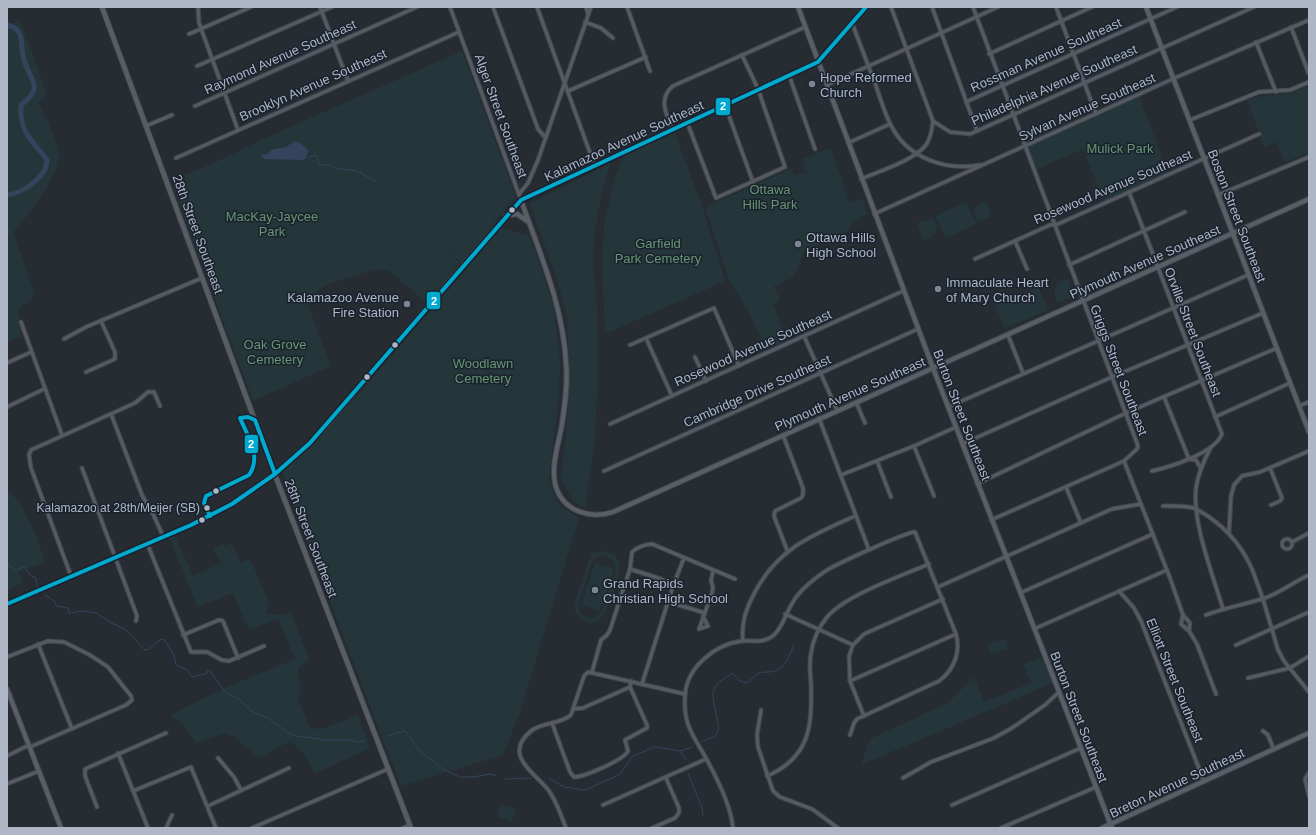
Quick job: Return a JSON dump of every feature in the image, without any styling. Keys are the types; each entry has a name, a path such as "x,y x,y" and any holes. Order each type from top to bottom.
{"main road":[{"name":"28th Street Southeast","path":"102,7 275,474 410,827"},
{"name":"Burton Street Southeast","path":"798,7 903,291 1111,826"},
{"name":"Kalamazoo Avenue Southeast","path":"7,604 195,523 232,504 275,474 310,443 329,423 505,216 521,200 594,164 818,62 866,7"},
{"name":"Boston Street Southeast","path":"1146,7 1309,432"},
{"name":"Plymouth Avenue Southeast","path":"572,508 596,515 613,512 819,418 1008,335 1309,199"},
{"name":"Alger Street Southeast","path":"521,200 554,291 563,330 567,384 554,479 560,495 572,508"},
{"path":"505,216 519,215 530,224"},
{"path":"7,689 61,828"},
{"name":"Breton Avenue Southeast","path":"1102,828 1111,826 1309,733"}],"street":[{"path":"198,7 200,29 238,130"},
{"path":"188,34 251,7"},
{"path":"320,7 348,81"},
{"path":"197,66 332,7"},
{"name":"Raymond Avenue Southeast","path":"195,106 417,7"},
{"name":"Alger Street Southeast","path":"450,7 521,200"},
{"path":"493,7 538,130 545,138"},
{"path":"537,7 594,164"},
{"path":"586,7 588,14"},
{"path":"519,194 533,172 591,7"},
{"path":"627,7 650,71"},
{"path":"861,179 916,154 929,139 933,121 891,7"},
{"path":"932,7 977,131"},
{"name":"Griggs Street Southeast","path":"973,7 989,54 1138,448 1124,461"},
{"path":"827,84 998,7"},
{"path":"1056,7 1096,114"},
{"path":"989,54 1092,7"},
{"name":"Rossman Avenue Southeast","path":"966,102 1177,7"},
{"name":"Philadelphia Avenue Southeast","path":"933,121 956,134 970,134 1161,47 1254,7"},
{"name":"Sylvan Avenue Southeast","path":"874,214 1173,78 1309,20"},
{"path":"585,22 601,28 613,38"},
{"path":"852,23 890,124 901,140 916,154 938,163 958,167 985,164"},
{"path":"672,129 664,106 666,93 673,86 805,27"},
{"path":"1291,27 1309,74"},
{"name":"Brooklyn Avenue Southeast","path":"176,158 459,32"},
{"path":"1256,42 1276,92"},
{"path":"687,122 716,198 780,170 785,166 758,90 742,55"},
{"path":"568,91 646,57"},
{"path":"789,76 816,149"},
{"path":"1190,120 1259,92 1290,90 1309,82"},
{"path":"725,105 753,182"},
{"path":"146,126 172,116"},
{"path":"848,143 890,124"},
{"name":"Rosewood Avenue Southeast","path":"980,261 976,258 1259,134"},
{"path":"1218,195 1309,157"},
{"path":"958,167 961,170 960,176"},
{"name":"Orville Street Southeast","path":"1129,192 1222,434 1211,446"},
{"path":"1069,265 1185,212"},
{"path":"1015,241 1027,269"},
{"path":"948,407 1248,274"},
{"path":"64,339 202,278"},
{"name":"Rosewood Avenue Southeast","path":"610,424 903,291"},
{"path":"630,345 714,308 739,366"},
{"path":"962,444 1112,377 1263,314"},
{"path":"20,322 62,435"},
{"path":"86,372 115,359 115,352 101,322"},
{"name":"Cambridge Drive Southeast","path":"604,471 918,329"},
{"path":"1008,335 1023,373"},
{"path":"804,336 838,410"},
{"path":"646,338 672,396"},
{"path":"977,484 1126,413 1277,348"},
{"path":"7,362 31,352"},
{"path":"695,357 706,381"},
{"path":"1215,417 1290,383"},
{"path":"7,407 44,389"},
{"path":"71,576 31,468 29,455 31,450 135,403 148,392 154,392 160,406"},
{"path":"1164,397 1189,459"},
{"path":"856,402 865,422"},
{"path":"1299,406 1309,402"},
{"path":"111,414 142,495 163,536"},
{"path":"819,418 869,550"},
{"path":"840,475 914,446 956,427"},
{"path":"783,435 803,488 804,495 775,511 774,516 787,550"},
{"path":"914,446 934,496"},
{"path":"1152,471 1189,459 1211,446"},
{"path":"1211,446 1201,469 1196,488 1197,510 1206,553 1223,609"},
{"path":"1229,532 1229,507 1234,485 1242,476 1270,468 1309,450"},
{"path":"1189,459 1196,460 1201,469"},
{"path":"877,461 891,497"},
{"path":"991,520 1124,461 1167,570 1182,615 1190,623 1189,631"},
{"path":"82,468 137,616 136,621"},
{"path":"1270,468 1282,498 1280,501 1271,505"},
{"path":"1066,487 1081,523"},
{"path":"938,587 1112,509 1141,504"},
{"path":"1163,506 1197,510 1229,532 1247,558 1263,599 1271,630 1280,654 1290,668 1308,687 1309,692"},
{"path":"743,641 742,628 745,611 764,576 787,550 822,531 855,516"},
{"path":"733,828 727,806 706,759 694,740 688,726 684,708 685,694 694,671 708,655 727,645 743,641 759,641 770,638 778,630 785,614 796,597 812,580 825,571 869,550 915,532 956,634 957,654 953,666 944,677 934,684 864,716 854,723 850,735"},
{"path":"1292,542 1309,533"},
{"path":"1020,593 1153,534"},
{"path":"147,543 191,652 207,652 226,661 238,658 264,646"},
{"path":"592,672 601,640 610,630 630,569 632,552 649,544 735,579"},
{"path":"642,684 673,586 684,558"},
{"path":"767,776 778,771 792,761 806,738 811,721 810,654 820,629 828,617 844,603 929,564"},
{"path":"630,569 661,579 673,586"},
{"path":"1034,629 1167,570"},
{"path":"669,602 704,614 712,593 713,587 711,581 714,571"},
{"path":"1206,616 1223,609 1263,599 1294,581 1309,575"},
{"name":"Elliott Street Southeast","path":"1119,591 1141,621 1204,781"},
{"path":"864,716 850,681 849,656 853,645 864,634 943,599"},
{"path":"1236,645 1309,612"},
{"path":"785,614 853,645"},
{"path":"1182,615 1182,627 1189,631 1198,646 1216,694"},
{"path":"184,635 218,620 224,624 238,658"},
{"path":"850,681 956,634"},
{"path":"7,657 48,640 64,642 100,661 121,682 131,696 132,700 126,705 7,756"},
{"path":"38,644 72,729"},
{"path":"1248,678 1290,668 1309,656"},
{"path":"566,828 552,796 545,786 525,768 520,755 522,743 528,734 537,727 566,719 571,715 584,676 592,672 685,694"},
{"path":"552,723 570,772 574,777 580,777 623,757 628,751 625,740 647,728 630,687 632,681"},
{"path":"573,709 583,708 630,687"},
{"path":"903,778 931,762 994,738 1012,728 1045,705 1059,692"},
{"path":"761,710 757,735 758,747 767,776 775,794 812,808 828,818 838,828"},
{"path":"1263,731 1268,735 1274,750"},
{"path":"97,807 84,770 118,753 166,733"},
{"path":"952,805 1081,748"},
{"path":"118,753 148,828"},
{"path":"218,758 234,777 241,790"},
{"path":"603,805 706,759"},
{"path":"133,791 191,766 216,828"},
{"path":"208,806 289,768"},
{"path":"252,828 388,769"},
{"path":"7,784 39,771"},
{"path":"1309,773 1305,779 1309,796"},
{"path":"652,828 675,818 679,813 679,808 666,778"},
{"path":"1001,828 1096,786"},
{"path":"166,828 172,815"},
{"path":"403,828 410,827"}],"green space":[{"path":"20,20 47,95 39,103 54,135 59,154 58,162 49,184 34,207 13,232 35,295 18,310 21,336 7,343 7,88 9,83 7,78 7,25"},
{"path":"462,51 516,197 494,222 502,228 530,236 554,308 560,360 559,394 549,479 557,501 562,507 579,518 520,712 503,755 401,786 303,531 283,471 334,423 466,269 443,243 459,263 426,302 388,270 373,270 323,286 306,300 331,366 253,401 173,186 186,181 184,175 212,164 261,140"},
{"path":"1309,86 1309,153 1285,162 1277,142 1264,147 1247,100 1262,96 1289,94"},
{"name":"Mulick Park","path":"1139,96 1168,173 1104,201 1083,149 1035,170 1027,147 1028,146 1092,115"},
{"name":"Garfield Park Cemetery","path":"674,131 702,206 725,281 605,334 602,266 604,224 616,173 626,154"},
{"name":"Ottawa Hills Park","path":"831,148 850,203 862,198 867,214 853,223 845,233 804,252 794,277 774,286 780,300 773,304 787,340 766,350 749,312 730,282 706,210 712,204 791,169 794,176 806,172 802,159"},
{"path":"610,164 603,188 595,229 593,258 597,309 598,373 595,437 585,508 580,506 572,499 561,478 566,437 569,376 567,315 557,280 530,203"},
{"path":"986,201 991,213 990,217 977,222 975,208"},
{"path":"966,202 976,224 946,238 935,216"},
{"path":"933,218 936,226 935,232 923,241 917,223"},
{"path":"1068,279 1073,294 1072,297 1057,303 1055,299 1055,288 1060,282"},
{"path":"1038,287 1048,310 1005,328 995,306"},
{"path":"7,491 19,501 36,535 45,562 18,572 23,583 7,590"},
{"path":"174,534 193,576 222,563 213,549 224,544 225,546 232,543 240,563 250,559 269,602 266,614 285,615 290,610 309,659 299,667 298,675 301,686 298,700 310,728 322,729 358,715 370,748 314,774 305,755 293,744 288,742 259,758 234,737 226,733 196,743 181,723 170,715 225,688 295,659 278,619 249,630 233,593 198,607 169,537"},
{"path":"592,551 595,553 604,551 611,553 619,562 620,567 613,592 602,617 592,623 585,621 578,616 575,610 575,602","holes":["604,555 614,561 616,570 601,613 596,617 588,618 580,613 579,603 592,562 596,557"]},
{"path":"595,563 614,569 600,611 581,605"},
{"path":"1005,639 1008,649 990,654 987,644"},
{"path":"1043,657 1053,683 861,765 870,739 948,703 974,677 984,702 1031,683 1024,664"},
{"path":"501,804 516,808 512,822 497,817"}],"water":[{"path":"295,141 303,145 309,151 304,160 264,159 261,155 270,153 270,150 286,147"}],"waterway":[{"path":"7,25 13,27 20,34 24,60 34,83 32,93 21,105 24,129 47,160 46,166 39,178 27,188 7,195"},
{"path":"305,158 316,155 319,165 330,165 335,168 357,171 377,182"},
{"path":"7,564 16,570 24,567 31,576 35,577 37,586"},
{"path":"45,595 54,601 57,606 68,608 69,613 84,611 96,613 126,630 145,650 151,648 161,639 164,639 174,655 176,665 187,670 192,677 206,674 208,670 210,671 226,693 239,699 251,711 268,718 288,733 297,736 325,740 365,741"},
{"path":"702,742 715,736 718,732 718,721 713,700 714,689 717,684 733,673 740,681 746,683 759,673 779,670 787,661 794,645"},
{"path":"387,736 405,731 420,751 443,769 460,777 473,777 491,774 496,776"},
{"path":"549,778 564,787 585,790 619,775 633,756 655,747 680,751 692,747"},
{"path":"681,752 686,760"},
{"path":"688,773 702,808 703,815"},
{"path":"505,779 531,778"}],"transit line":[{"name":"2","path":"7,604 191,525 232,504 275,474 310,443 521,200 818,62 866,7"},
{"name":"2","path":"210,516 204,503 206,496 249,475 253,468 254,454 252,446 240,418 248,417 255,420 275,474"}],"place":[{"name":"Hope Reformed Church","path":"812,84"},
{"name":"Ottawa Hills High School","path":"798,244"},
{"name":"Immaculate Heart of Mary Church","path":"938,289"},
{"name":"Kalamazoo Avenue Fire Station","path":"407,304"},
{"name":"Kalamazoo at 28th/Meijer (SB)","path":"207,508"},
{"name":"Grand Rapids Christian High School","path":"595,590"}],"park label":[{"name":"MacKay-Jaycee Park","path":"272,224"},
{"name":"Oak Grove Cemetery","path":"275,352"},
{"name":"Woodlawn Cemetery","path":"483,370"}]}
